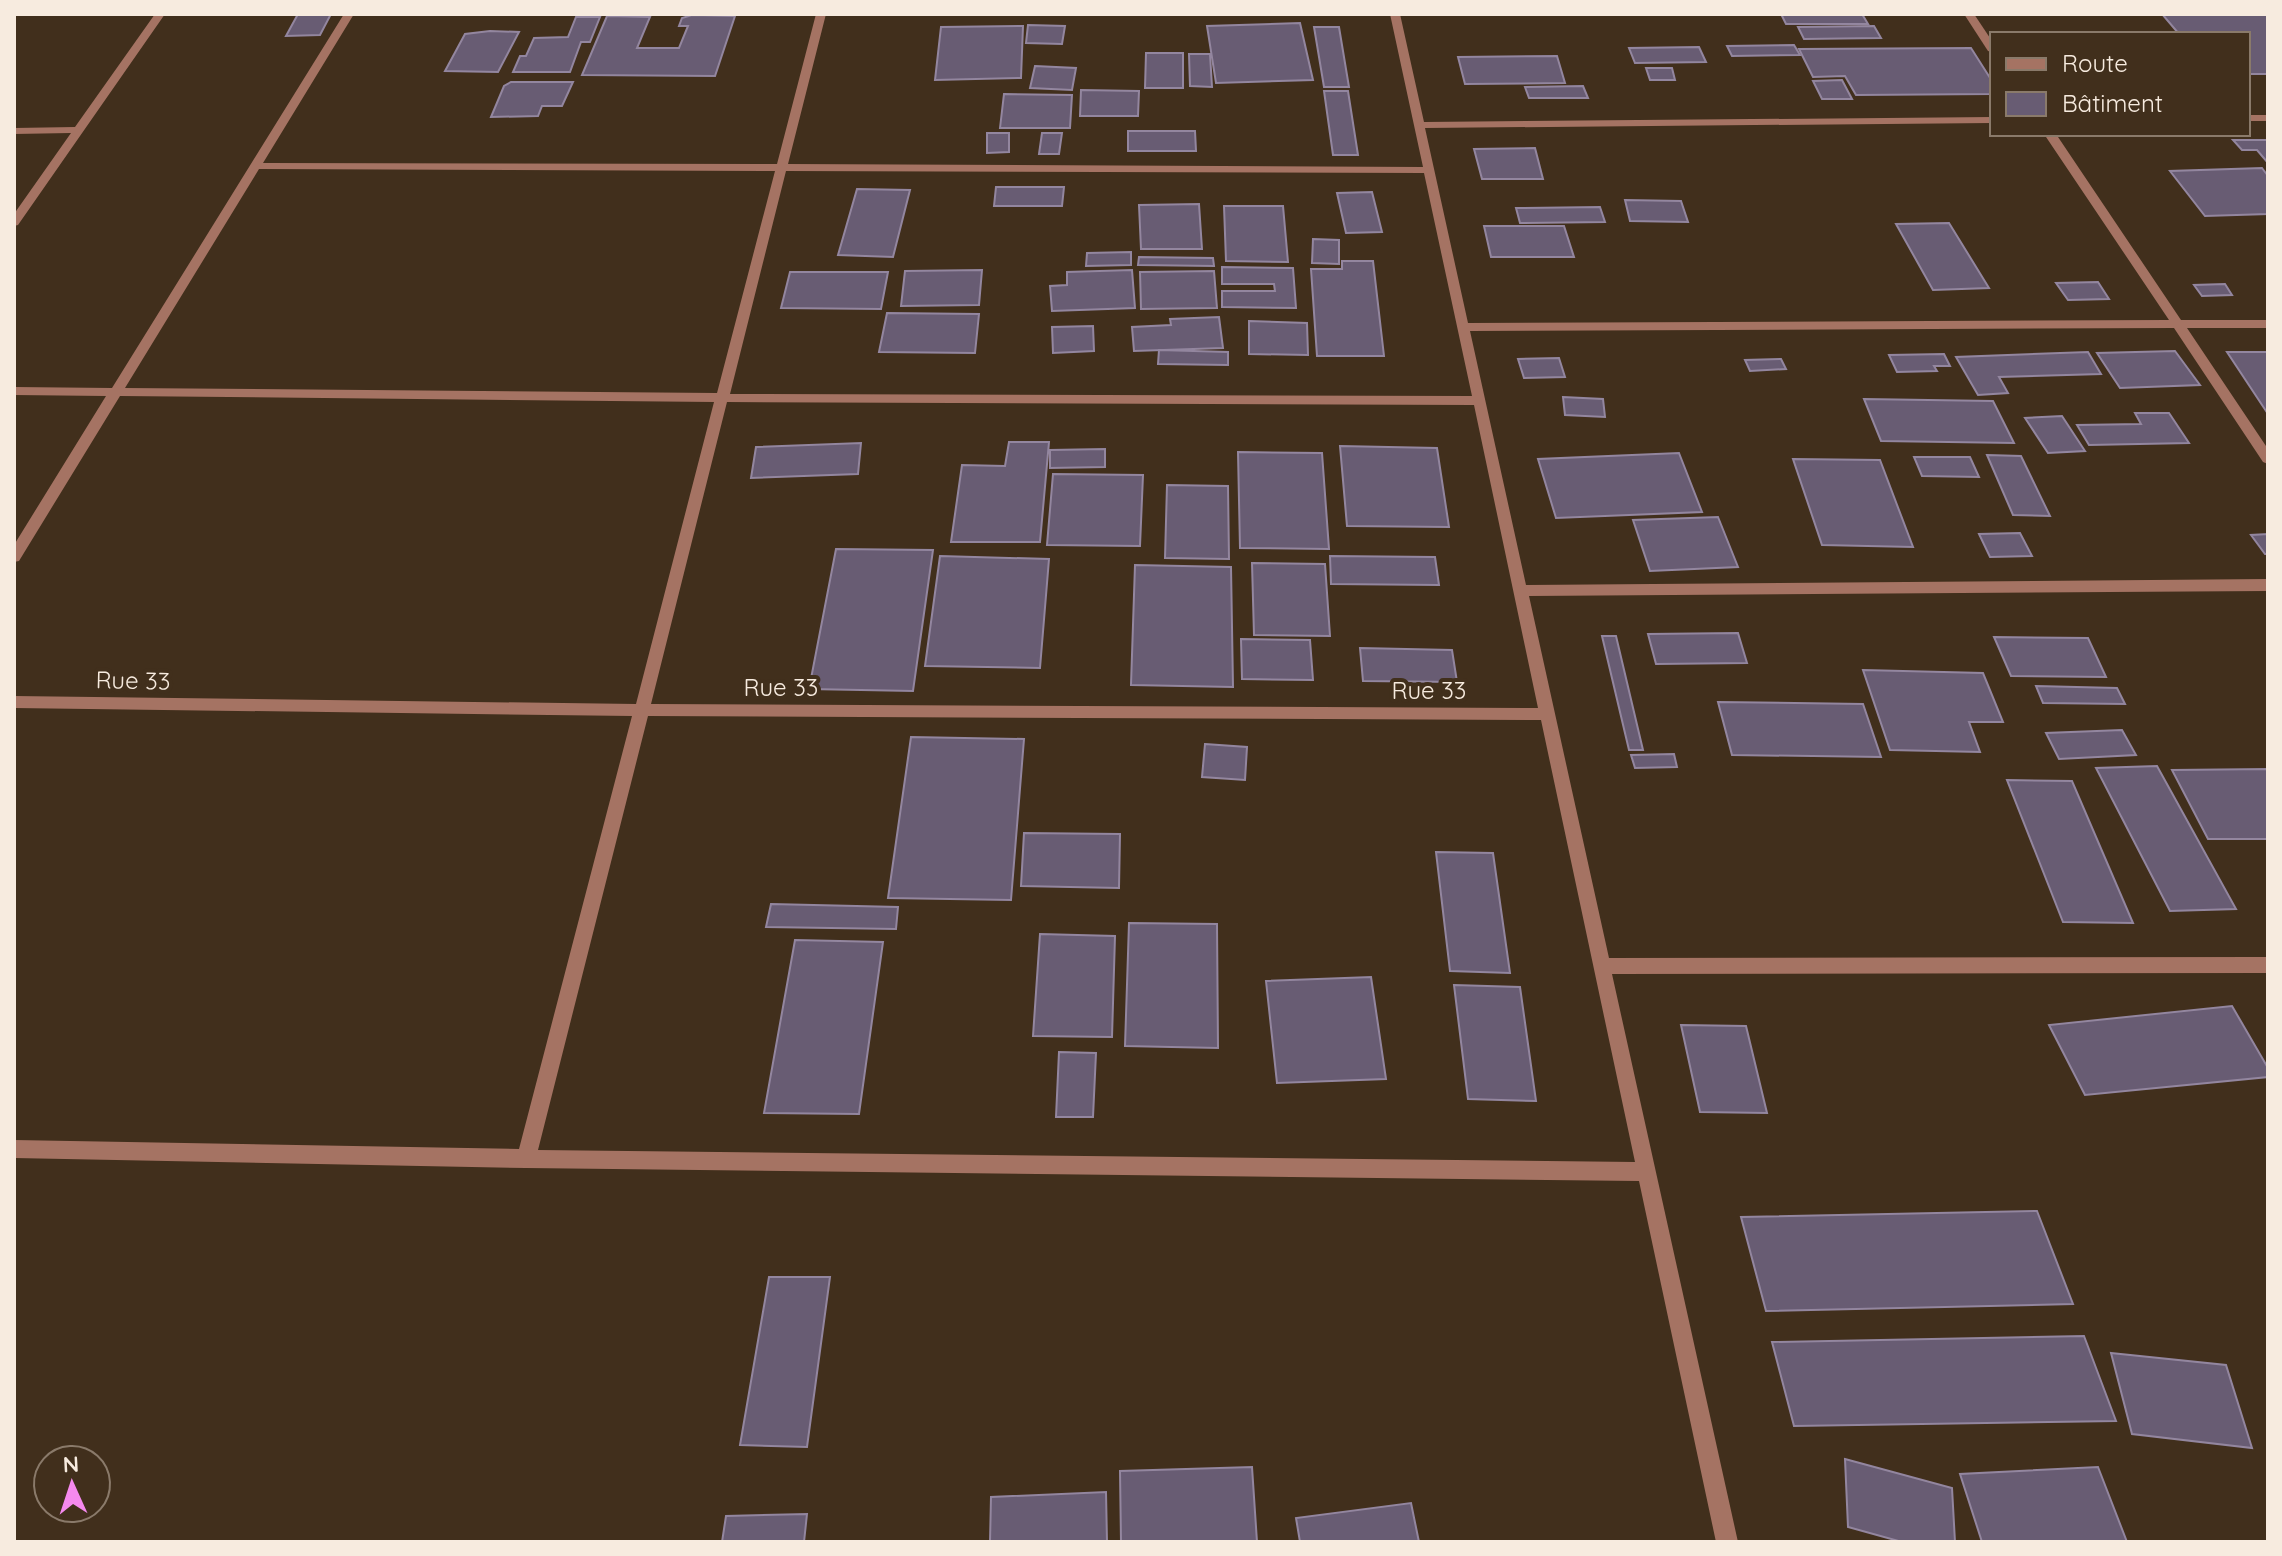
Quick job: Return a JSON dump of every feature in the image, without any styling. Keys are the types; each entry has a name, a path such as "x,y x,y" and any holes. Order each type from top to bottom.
{"street":[{"path":"14,222 160,14"},
{"path":"14,557 349,14"},
{"path":"526,1159 821,14"},
{"path":"1395,14 1727,1542"},
{"path":"1969,14 1990,46"},
{"path":"1419,125 1990,120"},
{"path":"14,131 79,130"},
{"path":"2051,136 2268,459"},
{"path":"255,166 1428,170"},
{"path":"1462,327 2268,324"},
{"path":"14,391 1479,401"},
{"path":"1520,591 2268,585"},
{"name":"Rue 33","path":"14,702 642,710 1547,714"},
{"path":"1602,966 2268,965"},
{"path":"14,1149 526,1159 1647,1172"}],"building":[{"path":"298,14 331,14 320,35 286,36"},
{"path":"1781,14 1862,14 1868,24 1786,24"},
{"path":"2162,14 2268,14 2268,74 2250,74 2250,32 2177,32"},
{"path":"692,15 735,16 715,76 582,75 607,16 650,17 637,48 679,48 688,26 679,26 682,18"},
{"path":"576,17 600,17 590,42 581,42 570,72 513,72 520,56 526,56 534,38 568,37"},
{"path":"1300,23 1313,80 1216,83 1207,26"},
{"path":"1028,25 1065,26 1062,44 1026,43"},
{"path":"1023,26 1021,78 935,80 941,27"},
{"path":"1874,26 1881,38 1804,39 1798,27"},
{"path":"1314,27 1339,27 1349,87 1324,87"},
{"path":"519,32 498,72 445,71 465,34"},
{"path":"1794,45 1800,55 1732,56 1727,46"},
{"path":"1699,47 1706,62 1635,63 1629,48"},
{"path":"1971,48 1990,78 1990,94 1856,95 1845,76 1813,77 1799,49"},
{"path":"1146,53 1183,53 1183,88 1145,88"},
{"path":"1189,54 1210,54 1212,87 1190,86"},
{"path":"1557,56 1565,83 1465,84 1458,57"},
{"path":"1035,66 1076,68 1072,90 1030,88"},
{"path":"1646,68 1672,68 1675,80 1650,80"},
{"path":"1842,80 1852,99 1822,99 1813,81"},
{"path":"511,82 573,82 562,106 542,106 538,116 491,117 504,86"},
{"path":"1583,86 1588,98 1529,98 1525,87"},
{"path":"1081,90 1139,91 1138,116 1080,116"},
{"path":"1324,91 1348,91 1358,155 1333,155"},
{"path":"1004,94 1072,95 1070,128 1000,128"},
{"path":"1128,131 1195,131 1196,151 1128,151"},
{"path":"987,133 1009,133 1009,152 987,153"},
{"path":"1042,133 1062,133 1059,154 1039,154"},
{"path":"2233,140 2268,140 2268,163 2257,150 2242,150"},
{"path":"1535,148 1543,179 1482,179 1474,149"},
{"path":"2262,168 2268,176 2268,214 2205,216 2170,171"},
{"path":"996,187 1064,187 1062,206 994,206"},
{"path":"857,189 910,190 893,257 838,255"},
{"path":"1372,192 1382,232 1346,233 1337,193"},
{"path":"1625,200 1681,201 1688,222 1630,221"},
{"path":"1199,204 1202,249 1141,249 1139,205"},
{"path":"1224,206 1283,206 1288,262 1226,261"},
{"path":"1600,207 1605,222 1520,223 1516,208"},
{"path":"1949,223 1989,288 1933,290 1896,224"},
{"path":"1484,226 1564,226 1574,257 1491,257"},
{"path":"1313,239 1339,240 1339,264 1312,263"},
{"path":"1131,252 1131,265 1086,266 1087,253"},
{"path":"1139,257 1213,258 1214,266 1138,265"},
{"path":"1342,261 1373,261 1384,356 1317,356 1311,269 1342,269"},
{"path":"1222,267 1293,268 1296,308 1222,307 1222,291 1275,291 1274,284 1222,284"},
{"path":"982,270 979,305 901,306 905,271"},
{"path":"1132,270 1135,308 1052,311 1050,286 1067,285 1067,272"},
{"path":"1214,271 1217,308 1141,309 1140,272"},
{"path":"790,272 888,272 881,309 781,308"},
{"path":"2098,282 2109,299 2068,300 2056,283"},
{"path":"2225,284 2232,295 2202,296 2194,285"},
{"path":"887,313 979,314 975,353 879,352"},
{"path":"1219,317 1223,348 1134,351 1132,327 1171,325 1170,319"},
{"path":"1249,321 1307,323 1308,355 1249,354"},
{"path":"1093,326 1094,351 1053,353 1052,327"},
{"path":"1159,350 1228,352 1228,365 1158,364"},
{"path":"2175,351 2200,385 2120,388 2097,353"},
{"path":"2088,352 2101,374 1999,377 2008,393 1978,395 1956,357"},
{"path":"2227,352 2268,352 2268,414"},
{"path":"1944,354 1950,366 1934,366 1937,371 1897,372 1889,355"},
{"path":"1559,358 1565,377 1524,378 1518,359"},
{"path":"1781,359 1786,369 1750,371 1745,360"},
{"path":"1563,397 1603,399 1605,417 1565,415"},
{"path":"1864,399 1993,401 2014,443 1881,441"},
{"path":"2135,413 2169,413 2189,443 2089,445 2077,425 2141,424"},
{"path":"2062,416 2085,451 2048,453 2025,418"},
{"path":"1009,442 1049,442 1040,542 951,542 962,465 1005,466"},
{"path":"861,443 858,474 751,478 756,447"},
{"path":"1340,446 1437,448 1449,527 1347,526"},
{"path":"1105,449 1105,467 1050,468 1050,450"},
{"path":"1238,452 1322,453 1329,549 1240,548"},
{"path":"1679,453 1702,512 1556,518 1538,459"},
{"path":"1987,455 2021,456 2050,516 2013,515"},
{"path":"1914,457 1970,457 1979,477 1922,476"},
{"path":"1793,459 1880,460 1913,547 1822,545"},
{"path":"1053,474 1143,475 1140,546 1047,545"},
{"path":"1167,485 1228,486 1229,559 1165,558"},
{"path":"1718,517 1738,567 1650,571 1633,520"},
{"path":"2020,533 2032,556 1990,557 1979,534"},
{"path":"2268,534 2268,554 2265,554 2251,535"},
{"path":"836,549 933,550 913,691 809,689"},
{"path":"940,556 1049,559 1040,668 925,666"},
{"path":"1330,556 1435,557 1439,585 1331,584"},
{"path":"1252,563 1325,564 1330,636 1254,635"},
{"path":"1135,565 1231,567 1233,687 1131,685"},
{"path":"1738,633 1747,663 1656,664 1648,634"},
{"path":"1602,636 1616,636 1643,750 1629,750"},
{"path":"1994,637 2088,638 2106,677 2011,676"},
{"path":"1241,639 1310,640 1313,680 1242,679"},
{"path":"1360,648 1452,650 1457,682 1363,681"},
{"path":"1863,670 1983,673 2003,722 1969,722 1980,752 1890,750"},
{"path":"2036,686 2117,688 2125,704 2043,703"},
{"path":"1718,702 1863,704 1881,757 1732,755"},
{"path":"2122,730 2136,755 2059,759 2046,733"},
{"path":"911,737 1024,739 1011,900 888,898"},
{"path":"1205,744 1247,747 1245,780 1202,777"},
{"path":"1674,754 1677,767 1635,768 1631,755"},
{"path":"2157,766 2236,909 2170,911 2096,768"},
{"path":"2268,769 2268,839 2208,839 2172,770"},
{"path":"2007,780 2072,781 2133,923 2063,922"},
{"path":"1024,833 1120,834 1119,888 1021,886"},
{"path":"1436,852 1493,853 1510,973 1450,971"},
{"path":"771,904 898,907 896,929 766,927"},
{"path":"1129,923 1217,924 1218,1048 1125,1046"},
{"path":"1040,934 1115,936 1112,1037 1033,1036"},
{"path":"795,940 883,942 859,1114 764,1113"},
{"path":"1371,977 1386,1079 1277,1083 1266,981"},
{"path":"1454,985 1520,987 1536,1101 1468,1099"},
{"path":"2232,1006 2268,1068 2268,1077 2085,1095 2049,1025"},
{"path":"1681,1025 1746,1026 1767,1113 1700,1112"},
{"path":"1059,1052 1096,1053 1093,1117 1056,1117"},
{"path":"2037,1211 2073,1304 1766,1311 1741,1217"},
{"path":"769,1277 830,1277 807,1447 740,1445"},
{"path":"2084,1336 2116,1421 1794,1426 1772,1342"},
{"path":"2111,1353 2226,1365 2252,1448 2132,1434"},
{"path":"1845,1459 1952,1488 1955,1542 1902,1542 1848,1527"},
{"path":"1252,1467 1257,1542 1121,1542 1120,1471"},
{"path":"2098,1467 2127,1542 1982,1542 1960,1474"},
{"path":"1106,1492 1107,1542 990,1542 991,1497"},
{"path":"1411,1503 1419,1542 1300,1542 1296,1518"},
{"path":"807,1514 804,1542 722,1542 726,1516"}]}
